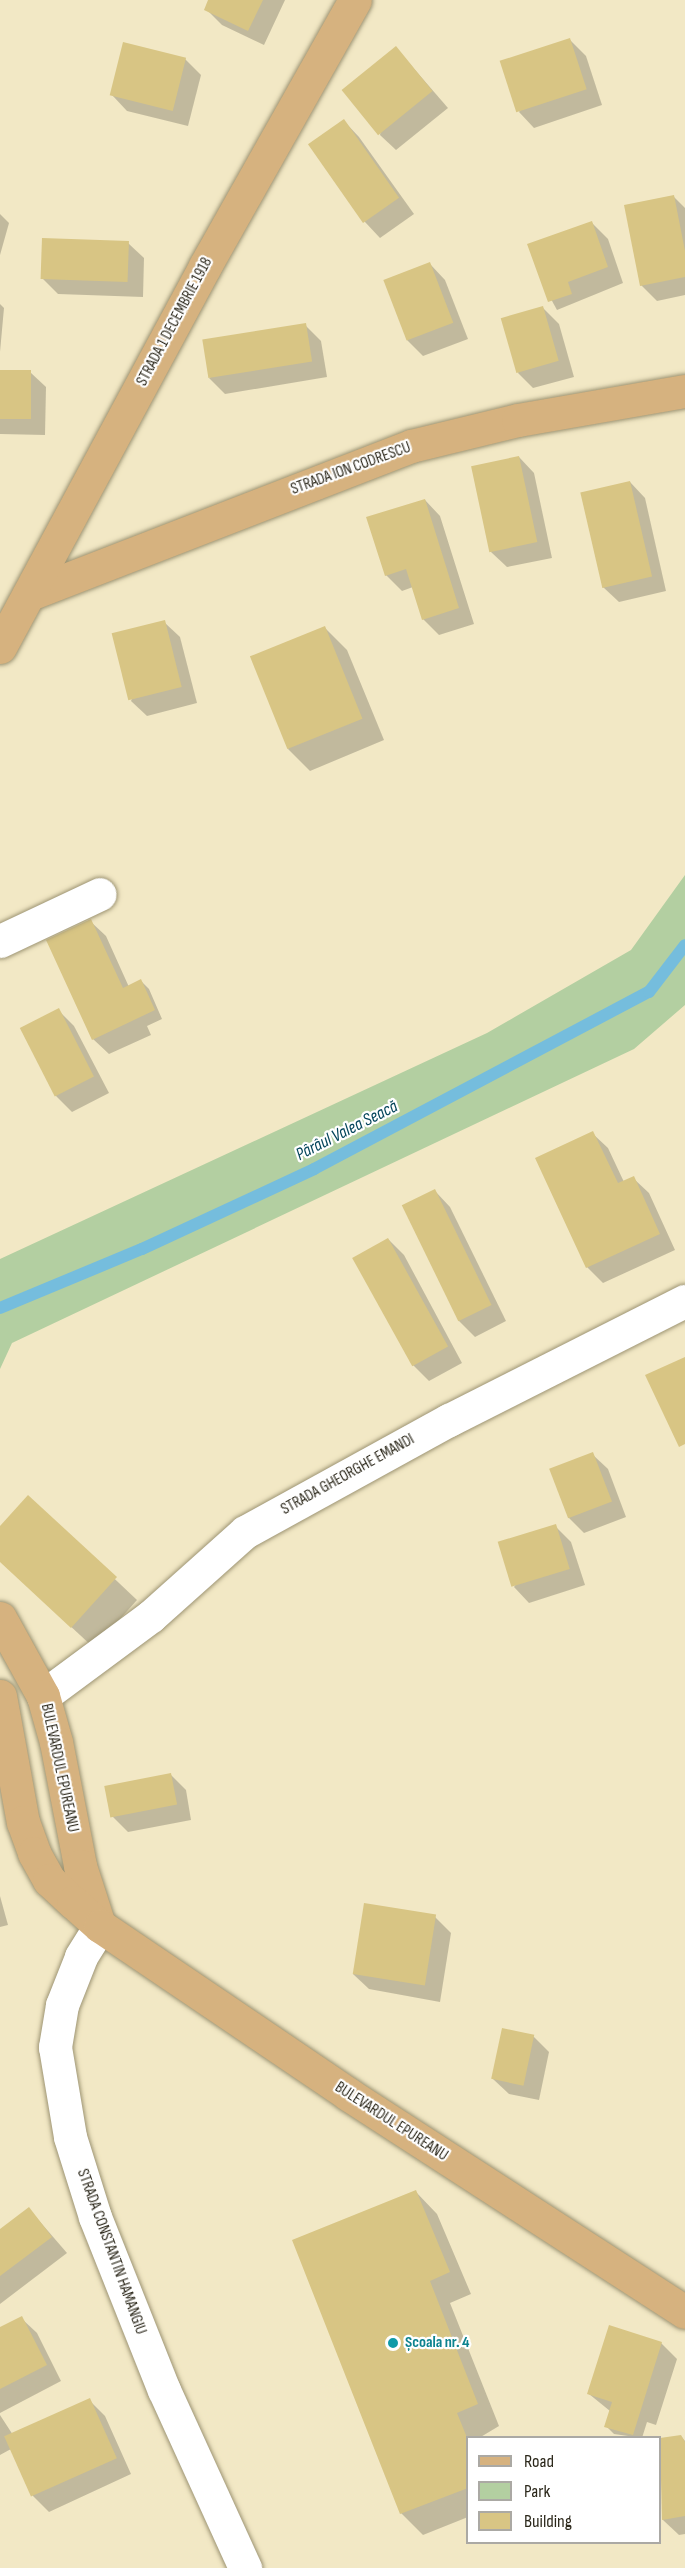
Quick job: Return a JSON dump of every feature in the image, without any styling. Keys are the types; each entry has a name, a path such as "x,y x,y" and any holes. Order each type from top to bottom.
{"main road":[{"name":"STRADA 1 DECEMBRIE 1918","path":"0,647 32,593 205,266 355,0"},
{"name":"STRADA ION CODRESCU","path":"32,593 411,446 518,420 685,391"},
{"name":"BULEVARDUL EPUREANU","path":"0,1618 43,1696 56,1742 80,1866 100,1926"},
{"name":"BULEVARDUL EPUREANU","path":"0,1696 23,1822 33,1853 49,1880 100,1926 685,2312"}],"street":[{"path":"0,941 100,894"},
{"name":"STRADA GHEORGHE EMANDI","path":"43,1696 151,1616 245,1532 449,1420 685,1301"},
{"name":"STRADA CONSTANTIN HAMANGIU","path":"100,1926 81,1957 62,2005 55,2048 70,2137 95,2217 164,2390 245,2568"}],"green space":[{"path":"685,875 685,1005 634,1049 12,1343 0,1369 0,1259 487,1033 631,950"}],"building":[{"path":"208,0 263,0 248,31 204,10"},
{"path":"570,38 587,89 516,112 500,61"},
{"path":"123,42 186,58 173,111 110,95"},
{"path":"396,46 433,91 378,135 342,90"},
{"path":"344,119 399,198 363,223 308,144"},
{"path":"674,195 685,251 685,277 640,286 624,205"},
{"path":"592,221 608,267 568,282 572,294 548,302 527,244"},
{"path":"42,238 129,241 128,282 41,279"},
{"path":"430,262 453,323 407,341 383,280"},
{"path":"543,306 559,361 516,373 501,318"},
{"path":"306,323 312,362 208,378 202,339"},
{"path":"0,370 31,370 31,419 0,419"},
{"path":"519,456 537,542 489,552 471,466"},
{"path":"630,481 652,576 602,588 580,492"},
{"path":"425,499 459,608 422,620 406,569 385,576 366,517"},
{"path":"165,620 182,687 128,700 112,633"},
{"path":"325,626 362,719 287,749 250,656"},
{"path":"91,919 123,988 141,979 155,1010 92,1040 46,940"},
{"path":"59,1008 94,1077 55,1097 20,1028"},
{"path":"593,1131 618,1183 634,1176 660,1234 586,1268 535,1158"},
{"path":"435,1189 492,1305 458,1321 402,1205"},
{"path":"388,1238 448,1346 412,1366 352,1258"},
{"path":"685,1357 685,1444 679,1447 645,1375"},
{"path":"593,1452 612,1501 568,1518 549,1469"},
{"path":"28,1495 117,1577 71,1628 0,1562 0,1526"},
{"path":"556,1524 570,1569 511,1587 498,1542"},
{"path":"171,1773 177,1804 110,1817 104,1786"},
{"path":"364,1903 436,1914 425,1986 353,1974"},
{"path":"502,2028 534,2035 523,2086 491,2079"},
{"name":"Școala nr. 4","path":"416,2190 450,2272 430,2281 478,2404 457,2413 466,2436 466,2489 400,2514 292,2240"},
{"path":"29,2207 52,2237 0,2276 0,2229"},
{"path":"22,2316 47,2365 0,2389 0,2327"},
{"path":"609,2325 662,2342 633,2435 604,2427 612,2402 587,2394"},
{"path":"90,2398 117,2458 31,2497 4,2436"},
{"path":"681,2435 685,2442 685,2516 662,2520 661,2479 661,2438"}],"waterway":[{"name":"Pârâul Valea Seacă","path":"0,1308 142,1249 314,1169 649,992 685,945"}],"place":[{"name":"Școala nr. 4","path":"393,2343"}]}
